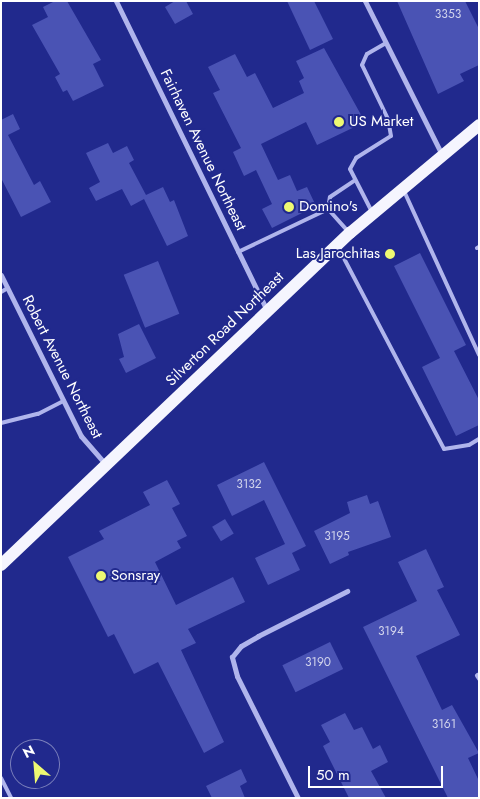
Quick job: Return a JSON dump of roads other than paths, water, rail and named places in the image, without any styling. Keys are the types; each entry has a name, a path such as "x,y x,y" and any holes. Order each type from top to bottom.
{"main road":[{"name":"Silverton Road Northeast","path":"1,565 350,233 479,125"}],"street":[{"name":"Fairhaven Avenue Northeast","path":"116,1 267,311"},
{"path":"365,1 442,156"},
{"name":"Robert Avenue Northeast","path":"1,276 81,436 106,466"},
{"path":"298,798 237,676 232,657 241,646 258,636 348,591"}],"lane":[{"path":"373,214 354,181 351,162 391,136 388,119 362,65 367,54 386,43"},
{"path":"328,209 330,196 354,181"},
{"path":"403,188 479,355"},
{"path":"238,252 328,209"},
{"path":"328,209 350,233"},
{"path":"337,245 444,449 469,445 479,439"},
{"path":"1,292 8,288"},
{"path":"1,423 38,414 64,401"},
{"path":"1,778 11,798"}],"place":[{"name":"US Market","path":"339,122"},
{"name":"Domino's","path":"289,207"},
{"name":"Las Jarochitas","path":"390,254"},
{"name":"Sonsray","path":"101,576"}]}
